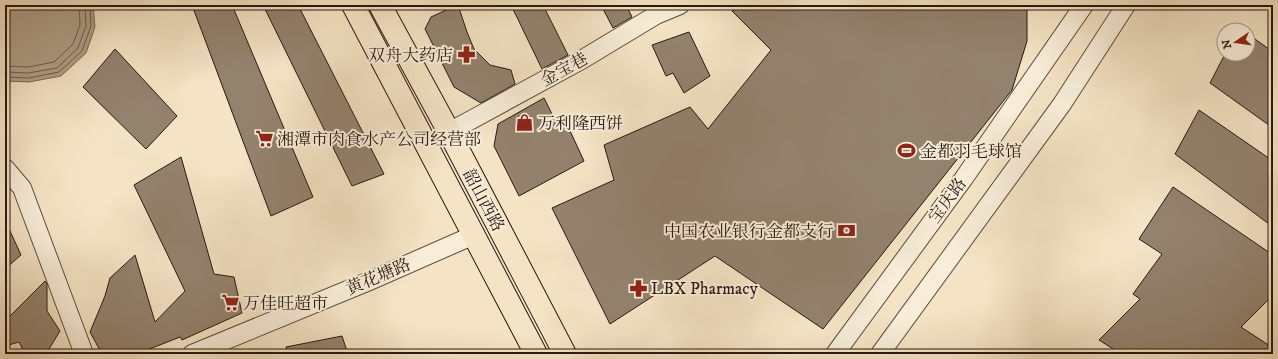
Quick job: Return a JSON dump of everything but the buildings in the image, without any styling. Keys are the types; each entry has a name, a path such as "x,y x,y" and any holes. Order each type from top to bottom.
{"main road":[{"name":"韶山西路","path":"353,5 534,351"},
{"name":"韶山西路","path":"380,5 565,354"}],"street":[{"name":"金宝巷","path":"448,132 583,59 656,16 680,5"},
{"name":"宝庆路","path":"835,354 959,184 1084,5"},
{"path":"880,354 1062,104 1126,5"},
{"path":"5,168 22,188 84,354"},
{"name":"黄花塘路","path":"192,354 360,285 474,235"}],"water":[{"path":"5,5 93,5 95,27 86,53 61,76 29,82 5,81"}],"place":[{"name":"双舟大药店","path":"466,55"},
{"name":"万利隆西饼","path":"525,123"},
{"name":"湘潭市肉食水产公司经营部","path":"264,139"},
{"name":"金都羽毛球馆","path":"907,151"},
{"name":"中国农业银行金都支行","path":"847,231"},
{"name":"LBX Pharmacy","path":"638,288"},
{"name":"万佳旺超市","path":"230,303"}]}
